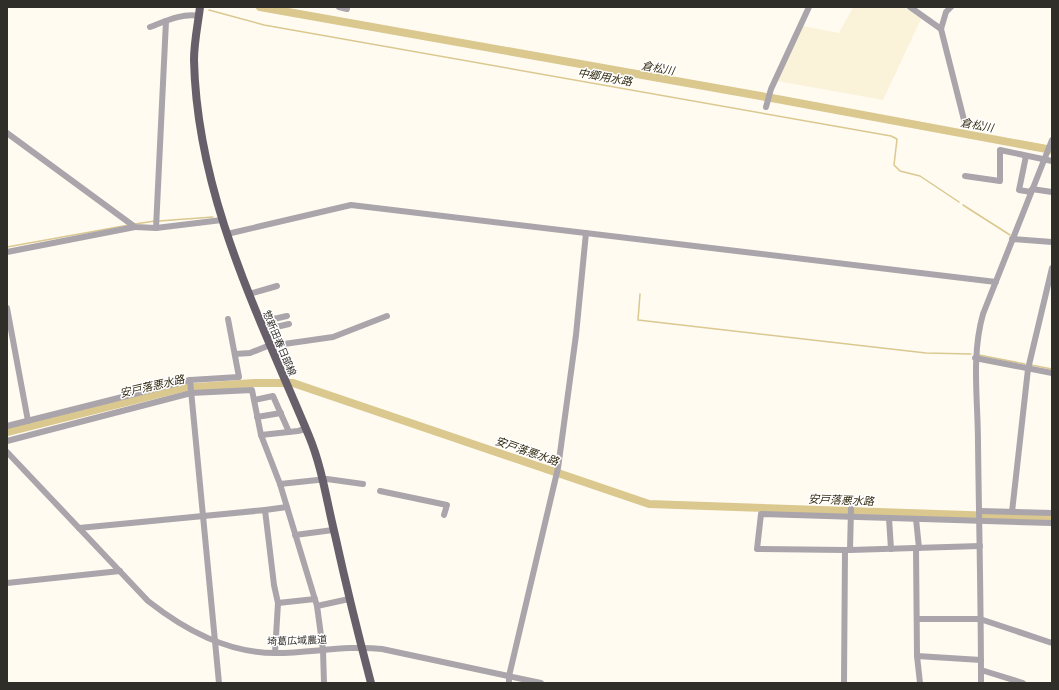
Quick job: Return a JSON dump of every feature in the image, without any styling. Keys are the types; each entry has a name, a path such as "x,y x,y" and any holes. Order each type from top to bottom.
{"main road":[{"name":"惣新田春日部線","path":"200,10 194,58 197,102 208,175 222,220 249,294 305,429 322,480 349,599 371,683"}],"street":[{"path":"340,7 347,9"},
{"path":"766,107 771,89 810,7"},
{"path":"910,7 941,29"},
{"path":"951,7 946,12 941,29 964,120"},
{"path":"150,27 200,10"},
{"path":"156,228 166,21"},
{"path":"7,133 135,227"},
{"path":"981,683 980,546 975,358 978,332 1012,239 1052,141"},
{"path":"965,176 1000,181 1000,150 1052,161"},
{"path":"1026,156 1019,190 1052,192"},
{"path":"227,234 351,205 996,282"},
{"path":"7,252 135,227 156,228 222,220"},
{"path":"509,683 509,676 556,480 576,335 586,233"},
{"path":"1012,239 1052,242"},
{"path":"1012,512 1028,369 1052,268"},
{"path":"249,294 277,286"},
{"path":"7,308 28,421"},
{"path":"262,326 287,316"},
{"path":"235,354 250,353 270,346 333,337 387,316"},
{"path":"7,426 190,380 239,377 228,319"},
{"path":"262,326 289,324"},
{"path":"975,358 1052,373"},
{"path":"190,380 219,683"},
{"path":"7,441 191,393 252,390 261,435 280,484 317,606 323,650 324,683"},
{"path":"254,400 273,396 289,432"},
{"path":"258,417 281,412"},
{"path":"261,435 305,429"},
{"name":"埼葛広域農道","path":"7,452 148,601 189,630 214,641 255,651 275,653 362,647 382,648 540,683"},
{"path":"280,484 322,480 363,484"},
{"path":"380,491 446,505 444,515"},
{"path":"79,528 287,507"},
{"path":"844,683 847,550 851,509"},
{"path":"265,510 274,585 278,603 275,653"},
{"path":"979,512 1052,513"},
{"path":"980,546 847,550 757,549 761,514 1052,523"},
{"path":"889,518 891,549"},
{"path":"916,519 917,656 920,683"},
{"path":"295,535 333,530"},
{"path":"7,583 120,571"},
{"path":"278,603 315,599"},
{"path":"317,606 349,599"},
{"path":"917,619 980,619 1052,643"},
{"path":"917,656 981,660"},
{"path":"981,670 1023,683"}],"shaded area":[{"path":"853,7 904,7 921,19 883,100 777,81 803,26 839,33"}],"waterway":[{"name":"倉松川","path":"260,7 777,99 1052,150"},
{"name":"中郷用水路","path":"209,10 264,25 891,136 897,139 894,165 900,171 920,176 959,202"},
{"name":"中郷用水路","path":"963,205 1010,235"},
{"path":"159,221 213,217"},
{"path":"135,224 155,221"},
{"path":"7,247 129,225"},
{"path":"640,294 638,320 926,353 971,354"},
{"path":"979,355 1025,364"},
{"path":"1031,365 1052,369"},
{"name":"安戸落悪水路","path":"7,432 182,388 254,383 293,383 649,504 1052,518"}]}
